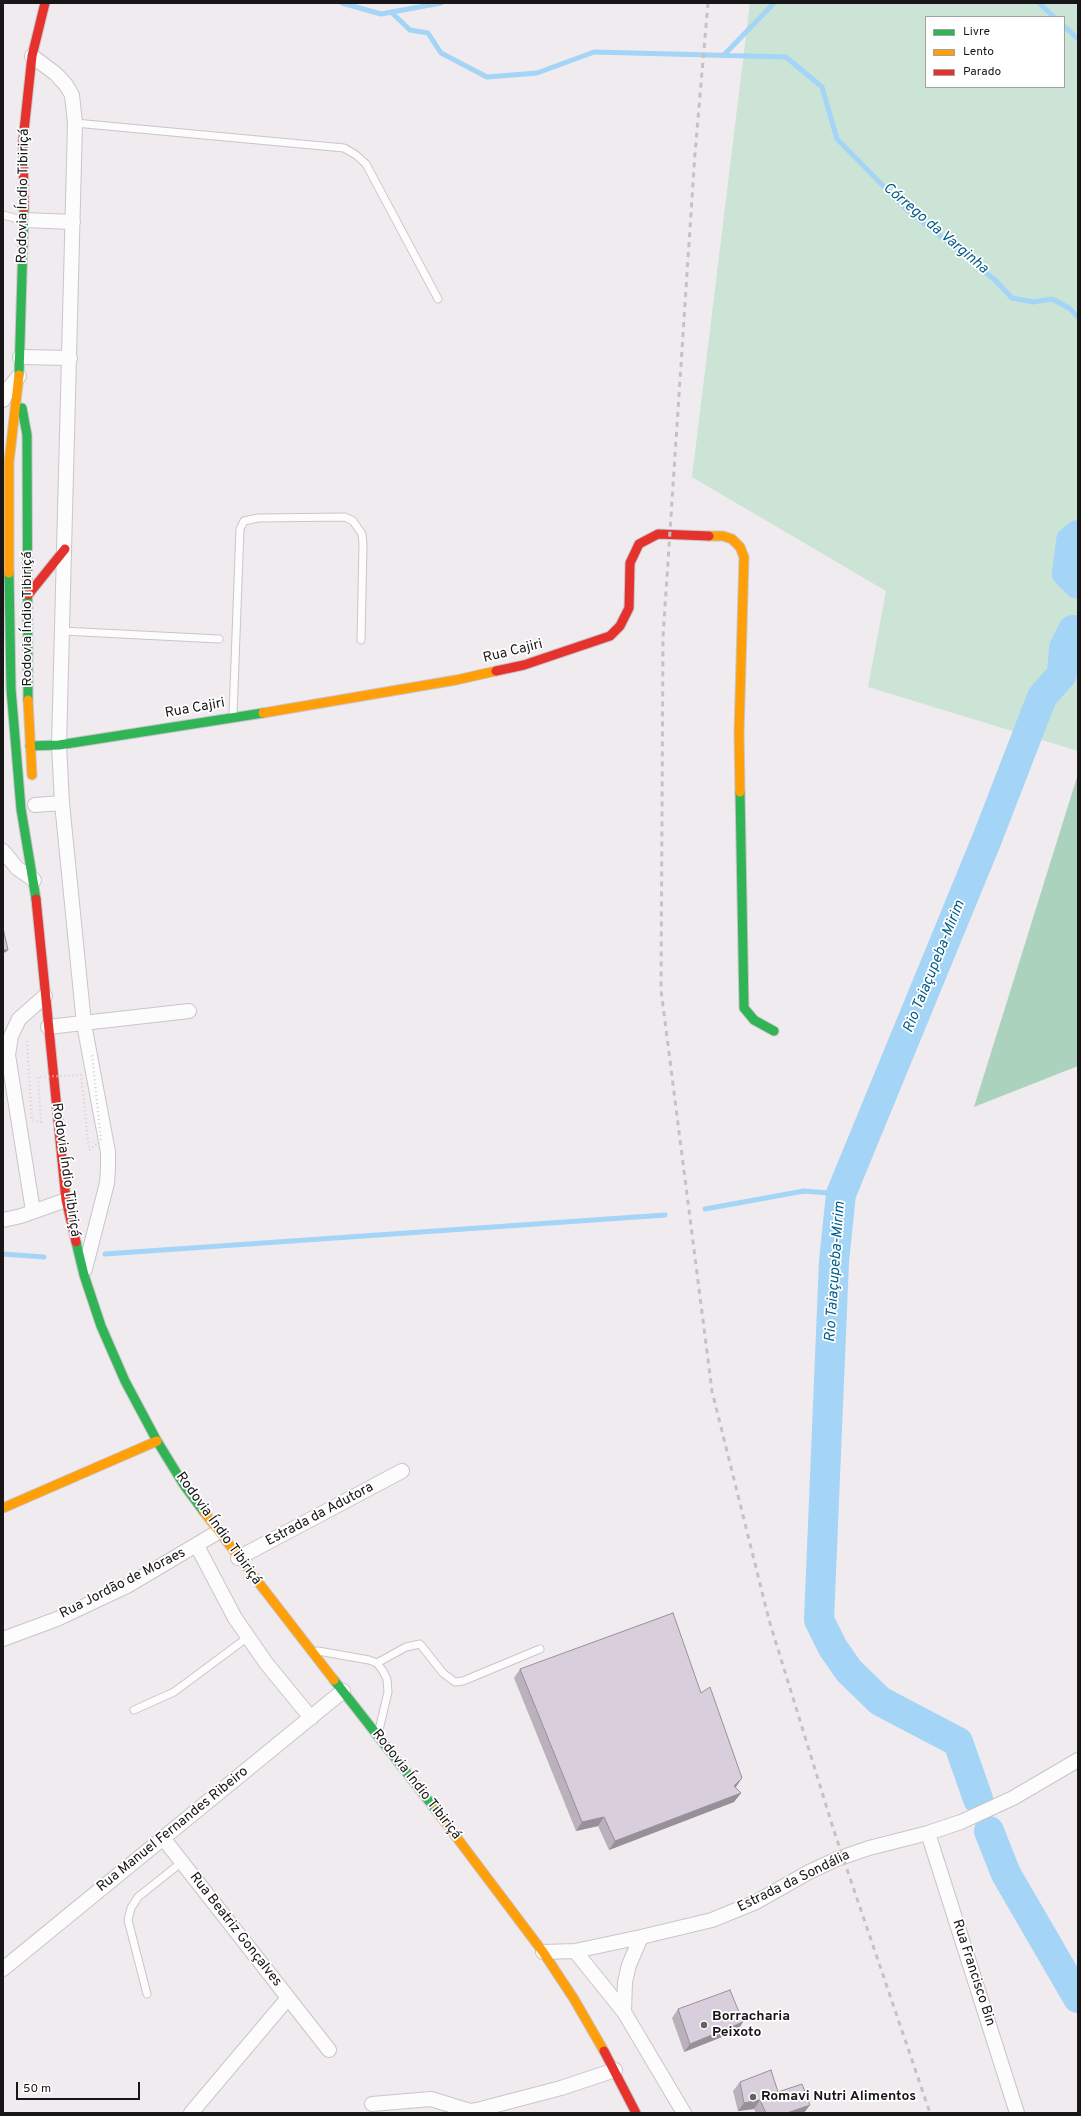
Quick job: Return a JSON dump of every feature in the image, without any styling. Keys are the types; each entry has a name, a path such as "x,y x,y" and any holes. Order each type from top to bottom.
{"main road":[{"name":"Rodovia Índio Tibiriçá","path":"45,3 32,56 23,140 24,220 19,391 9,462 8,540 11,689 21,809 34,880 66,1200 84,1275 101,1326 125,1380 157,1442 184,1485 218,1532 312,1650 543,1952 574,1999 615,2070 636,2113"},
{"name":"Rodovia Índio Tibiriçá","path":"19,391 27,436 30,746 33,783"},
{"name":"Rua Cajiri","path":"30,746 59,745 233,717 456,680 524,665 596,642 610,636 620,626 626,618 629,608 630,563 640,544 646,539 658,534 723,536 732,539 740,547 744,557 739,733 744,1008 754,1020 774,1031"},
{"path":"28,595 65,549"},
{"name":"Rodovia Índio Tibiriçá","path":"29,848 34,811"},
{"path":"3,1508 157,1442"}],"street":[{"path":"32,56 56,74 66,84 72,95 75,123 59,745 62,803 84,1024 108,1152 105,1190 84,1275"},
{"path":"24,220 73,222"},
{"path":"20,357 70,358"},
{"path":"3,400 8,389 19,376"},
{"path":"34,811 62,803"},
{"path":"3,851 17,868 34,880"},
{"path":"33,1211 8,1055 11,1036 19,1019 45,996"},
{"path":"48,1027 189,1011"},
{"path":"3,1220 66,1200"},
{"name":"Estrada da Adutora","path":"238,1558 402,1471"},
{"name":"Rua Jordão de Moraes","path":"3,1639 57,1618 120,1589 197,1546 218,1532"},
{"path":"197,1546 235,1618 266,1663 311,1718"},
{"name":"Rua Manuel Fernandes Ribeiro","path":"3,1969 343,1691"},
{"name":"Estrada da Sondália","path":"543,1952 575,1951 712,1920 756,1902 809,1872 837,1859 869,1848 928,1833 961,1822 1013,1798 1078,1760"},
{"name":"Rua Francisco Bin","path":"928,1833 1017,2113"},
{"name":"Rua Beatriz Gonçalves","path":"163,1838 288,1998 190,2113"},
{"path":"624,2012 625,1982 629,1965 641,1937"},
{"path":"575,1951 624,2012 684,2113"},
{"path":"288,1998 330,2050"},
{"path":"372,2104 431,2099 470,2111 561,2088 615,2070"}],"lane":[{"path":"75,123 344,148 356,154 366,164 438,300"},
{"path":"3,215 24,220"},
{"path":"233,717 240,529 244,521 258,518 345,517 353,521 362,534 361,640"},
{"path":"62,631 219,639"},
{"path":"134,1710 174,1692 248,1637"},
{"path":"377,1663 406,1647 420,1644 443,1673 455,1682 463,1681 540,1649"},
{"path":"312,1650 356,1657 377,1663 387,1680 388,1692 378,1736"},
{"path":"147,1994 128,1920 131,1908 138,1897 182,1862"}],"path":[{"path":"27,1041 32,1120 41,1122 38,1077 81,1075 89,1150 101,1141 92,1054"}],"green space":[{"path":"750,3 1078,3 1078,751 868,687 886,591 692,477"},
{"path":"1078,774 1078,1066 974,1107"}],"building":[{"path":"3,928 8,950 3,950"},
{"path":"673,1613 701,1693 710,1687 742,1778 734,1786 741,1793 615,1841 604,1817 582,1822 520,1669"},
{"name":"Borracharia Peixoto","path":"730,1990 743,2022 690,2044 678,2009"},
{"path":"771,2070 778,2092 802,2084 810,2105 787,2113 766,2113 760,2100 744,2103 740,2082"}],"waterway":[{"name":"Córrego da Varginha","path":"342,3 381,14 441,3"},
{"name":"Córrego da Varginha","path":"724,55 774,3"},
{"path":"1039,3 1053,16"},
{"name":"Córrego da Varginha","path":"391,12 410,30 428,33 441,53 487,77 537,73 594,52 786,57 822,87 837,139 904,207 995,280 1012,298 1033,302 1052,299 1069,308 1078,317"},
{"path":"1065,27 1078,39"},
{"name":"Rio Taiaçupeba-Mirim","path":"1078,535 1071,541 1067,573 1078,584"},
{"name":"Rio Taiaçupeba-Mirim","path":"978,1799 958,1742 880,1701 849,1671 833,1648 819,1620 834,1261 841,1194 987,839 1042,697 1062,674 1064,648 1073,630 1078,630"},
{"path":"705,1209 804,1191 841,1194"},
{"path":"105,1254 665,1215"},
{"path":"3,1254 44,1257"},
{"name":"Rio Taiaçupeba-Mirim","path":"989,1831 1006,1874 1078,1998"}],"railway":[{"path":"708,3 695,153 663,637 661,990 712,1391 769,1620 834,1831 930,2113"}],"traffic: fast":[{"path":"19,375 24,208"},
{"path":"22,408 27,435 28,700"},
{"path":"9,573 11,689 21,809 36,899"},
{"path":"30,746 59,745 263,713"},
{"path":"740,792 744,1008 754,1020 774,1031"},
{"path":"76,1242 84,1275 101,1326 125,1381 157,1441 184,1485 204,1512"},
{"path":"334,1680 436,1810"}],"traffic: slow":[{"path":"9,573 9,462 19,375"},
{"path":"709,536 723,536 732,539 740,547 744,557 739,733 740,792"},
{"path":"263,713 456,680 496,671"},
{"path":"28,700 32,775"},
{"path":"3,1508 157,1441"},
{"path":"204,1512 334,1680"},
{"path":"436,1810 543,1952 574,1999 604,2051"}],"traffic: jam":[{"path":"24,208 23,140 32,56 45,3"},
{"path":"496,671 524,665 610,636 620,626 629,608 630,563 639,544 658,534 709,536"},
{"path":"28,595 65,549"},
{"path":"36,899 66,1200 76,1242"},
{"path":"604,2051 636,2113"}],"place":[{"name":"Borracharia Peixoto","path":"704,2025"},
{"name":"Romavi Nutri Alimentos","path":"753,2097"}]}
